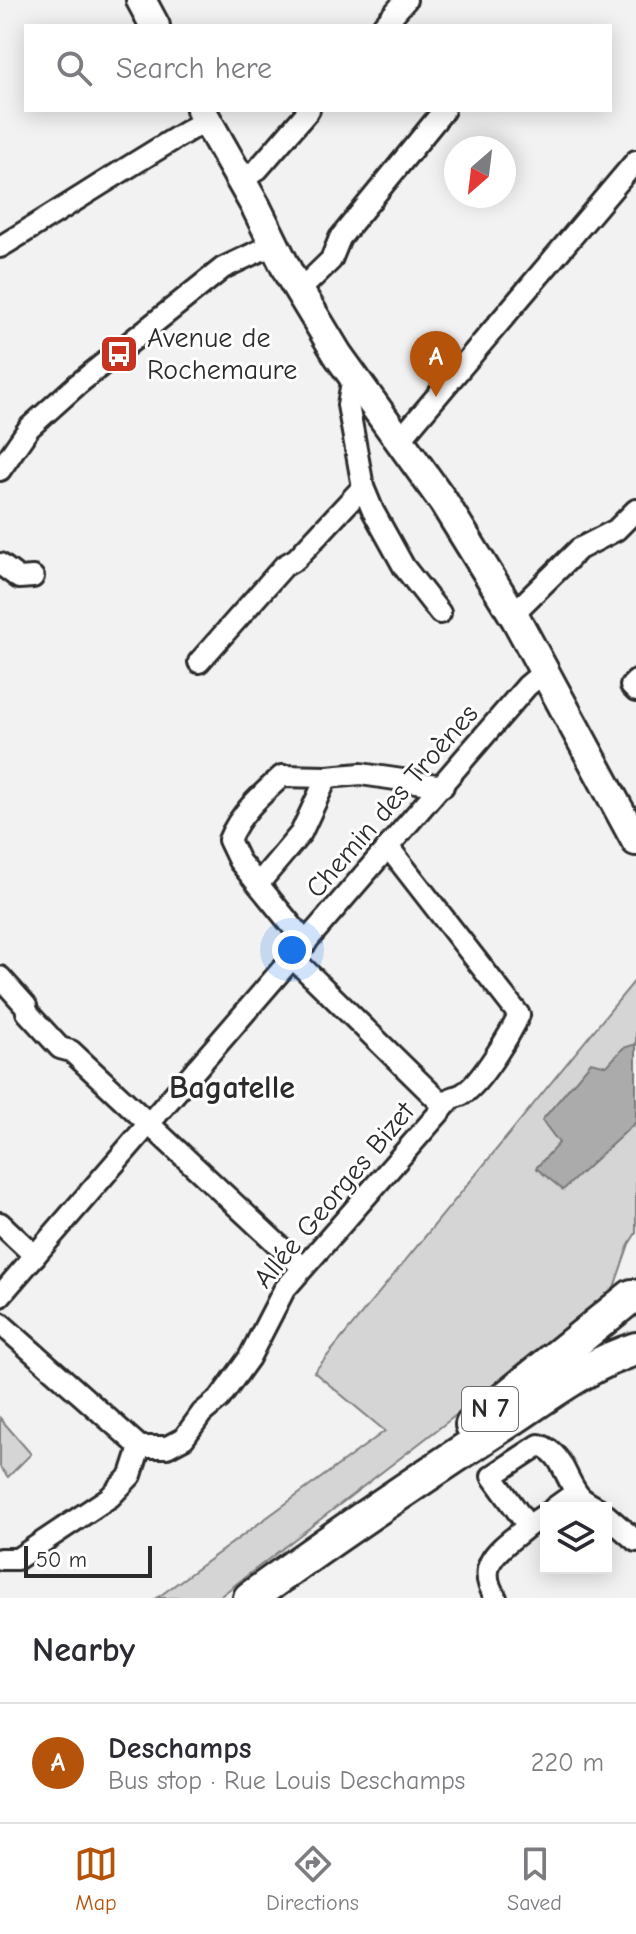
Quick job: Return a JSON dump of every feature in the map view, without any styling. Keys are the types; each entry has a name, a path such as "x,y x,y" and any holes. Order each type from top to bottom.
{"main road":[{"name":"N 7","path":"350,1525 635,1293"},
{"name":"N 7","path":"250,1598 350,1525 558,1390 615,1355 636,1349"}],"street":[{"path":"141,0 154,24"},
{"path":"385,24 406,0"},
{"path":"241,181 258,169 307,112"},
{"path":"299,291 331,260 340,238 442,112"},
{"path":"0,247 114,177 203,115 299,291 353,376 443,501 513,614 633,829"},
{"path":"399,441 634,168"},
{"path":"0,470 29,428 78,384 223,268 274,244"},
{"path":"353,376 348,405 363,487 404,567 440,613"},
{"path":"199,662 284,566 296,559 363,487"},
{"path":"513,614 579,549 616,530 636,510"},
{"path":"0,564 19,578 33,577"},
{"name":"Chemin des Troènes","path":"0,1296 527,686 545,671"},
{"path":"636,681 631,686 636,691"},
{"path":"443,786 361,774 282,776 236,823 229,840 239,861 259,883 300,951 444,1106"},
{"path":"259,883 301,833 327,777"},
{"name":"Allée Georges Bizet","path":"140,1447 167,1447 184,1438 202,1413 220,1398 249,1358 284,1290 444,1106 475,1084 513,1029 519,1015 389,848"},
{"path":"0,977 60,1048 71,1051 303,1268"},
{"path":"0,1223 35,1256"},
{"path":"0,1323 140,1447 131,1475 110,1497 17,1559 0,1559"},
{"path":"528,1526 492,1476 539,1445 548,1447 589,1502"},
{"path":"562,1502 568,1498 589,1502"},
{"path":"496,1598 491,1590 487,1568 494,1552 540,1518"},
{"path":"612,1520 636,1541"}],"shaded area":[{"path":"636,979 636,1233 629,1244 611,1296 218,1598 157,1598 385,1431 314,1372"},
{"path":"636,1044 636,1122 563,1190 536,1168 559,1143 542,1120 591,1062 607,1066 623,1048"},
{"path":"0,1418 31,1454 8,1477 0,1467"}],"place":[{"name":"Avenue de Rochemaure","path":"119,354"},
{"name":"Deschamps","path":"436,397"}],"district":[{"name":"Bagatelle","path":"232,1087"}]}
